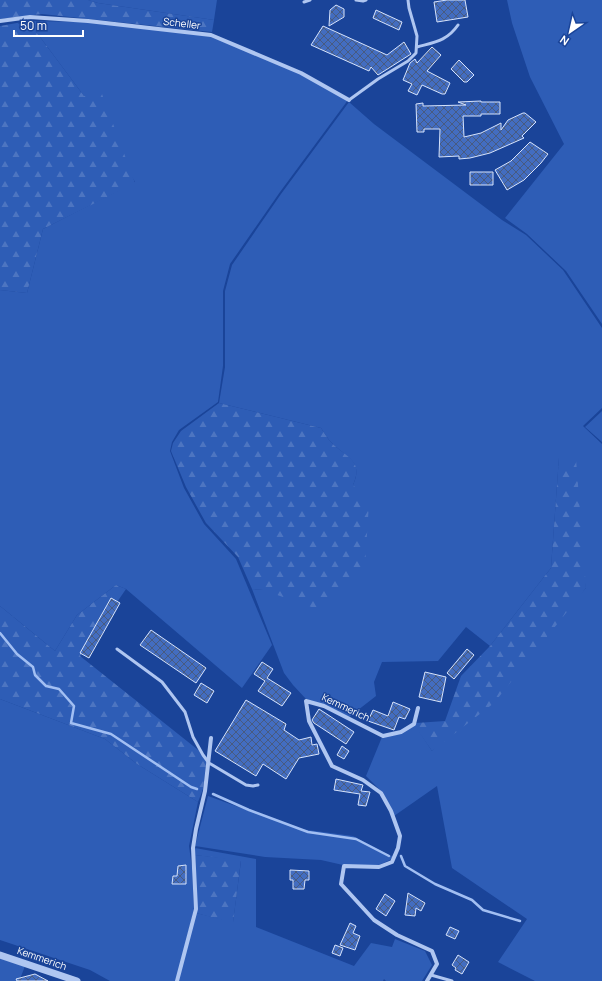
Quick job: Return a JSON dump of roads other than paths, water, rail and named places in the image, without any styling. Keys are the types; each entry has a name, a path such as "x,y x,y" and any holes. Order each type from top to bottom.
{"street":[{"name":"Scheller","path":"0,21 30,17 81,20 211,34 301,73 349,100"},
{"name":"Kemmerich","path":"418,708 414,724 401,732 382,736 324,706 306,701 309,721 332,766 363,780 381,793 391,811 400,836 398,848 392,862 379,867 344,866 341,884 374,920 397,935 432,951 437,964 427,981"},
{"path":"177,981 196,909 193,848 205,791 211,738"},
{"name":"Kemmerich","path":"0,955 77,981"}],"lane":[{"path":"304,2 310,0"},
{"path":"356,0 366,0"},
{"path":"349,100 378,79 408,61 416,53 417,36 408,0"},
{"path":"417,48 443,40 452,34 458,25"},
{"path":"117,649 162,682 185,712 193,737 203,756 209,763 246,785 258,785"},
{"path":"431,975 452,981"}],"waterway":[{"path":"0,633 17,654 33,667 35,675 46,686 59,689 74,706 71,723 111,734 191,787 197,789"},
{"path":"213,794 249,810 308,832 356,839 389,856"},
{"path":"401,856 405,866 435,884 472,900 483,910 520,921"}]}
